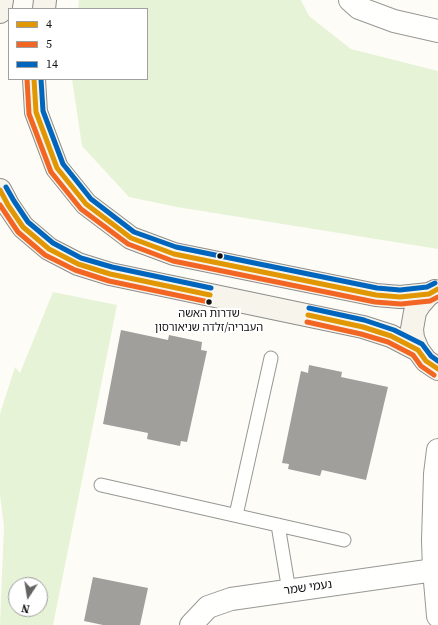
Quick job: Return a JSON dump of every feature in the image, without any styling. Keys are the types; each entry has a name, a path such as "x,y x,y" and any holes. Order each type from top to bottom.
{"street":[{"path":"0,12 2,0"},
{"path":"350,0 360,8 394,21 438,30"},
{"path":"34,80 36,112 57,168 86,204 131,238 174,254 376,295 400,297 433,292"},
{"path":"0,190 8,205 24,227 49,249 78,264 110,274 363,327 390,336 418,350"},
{"path":"433,292 420,304 415,312 413,320 413,338 418,350 426,361 438,369"},
{"path":"438,450 435,474 438,616"},
{"name":"נעמי שמר","path":"191,625 208,607 231,598 436,569"}],"lane":[{"path":"236,516 271,358"},
{"path":"101,485 344,540"},
{"path":"278,525 289,590"}],"green space":[{"path":"79,0 301,0 309,16 351,49 438,71 438,249 177,207 129,197 82,146 72,80 148,80 148,8 78,8"},
{"path":"53,292 117,305 53,625 0,625 4,526 0,495 0,414 15,367 20,373"}],"building":[{"path":"121,330 168,340 169,335 202,342 201,350 207,351 187,442 181,441 180,446 147,439 148,433 103,424"},
{"path":"309,365 342,372 341,377 388,387 366,480 322,470 320,476 288,469 289,464 282,463 301,371 308,373"},
{"path":"93,577 148,588 140,625 103,625 84,621"}],"transit line":[{"name":"5","path":"27,80 29,114 51,172 81,209 128,244 173,261 375,302 401,304 430,301 438,297"},
{"name":"4","path":"34,80 36,112 57,168 86,204 131,238 174,254 376,295 400,297 429,294 438,289"},
{"name":"14","path":"41,80 43,111 63,164 91,199 134,232 176,247 377,288 400,290 427,287 435,283"},
{"name":"14","path":"6,187 28,222 53,243 81,258 112,267 211,288"},
{"name":"4","path":"0,190 23,227 49,249 78,264 110,274 210,295"},
{"name":"5","path":"0,205 18,232 45,255 75,270 109,281 209,302"},
{"name":"14","path":"309,308 364,320 394,330 422,344 431,356 438,361"},
{"name":"4","path":"308,315 363,327 391,336 418,350 426,361 438,369"},
{"name":"5","path":"307,322 361,334 388,342 413,355 421,366 434,375"}],"place":[{"name":"שדרות האשה העבריה/זלדה שניאורסון","path":"209,302"}]}
